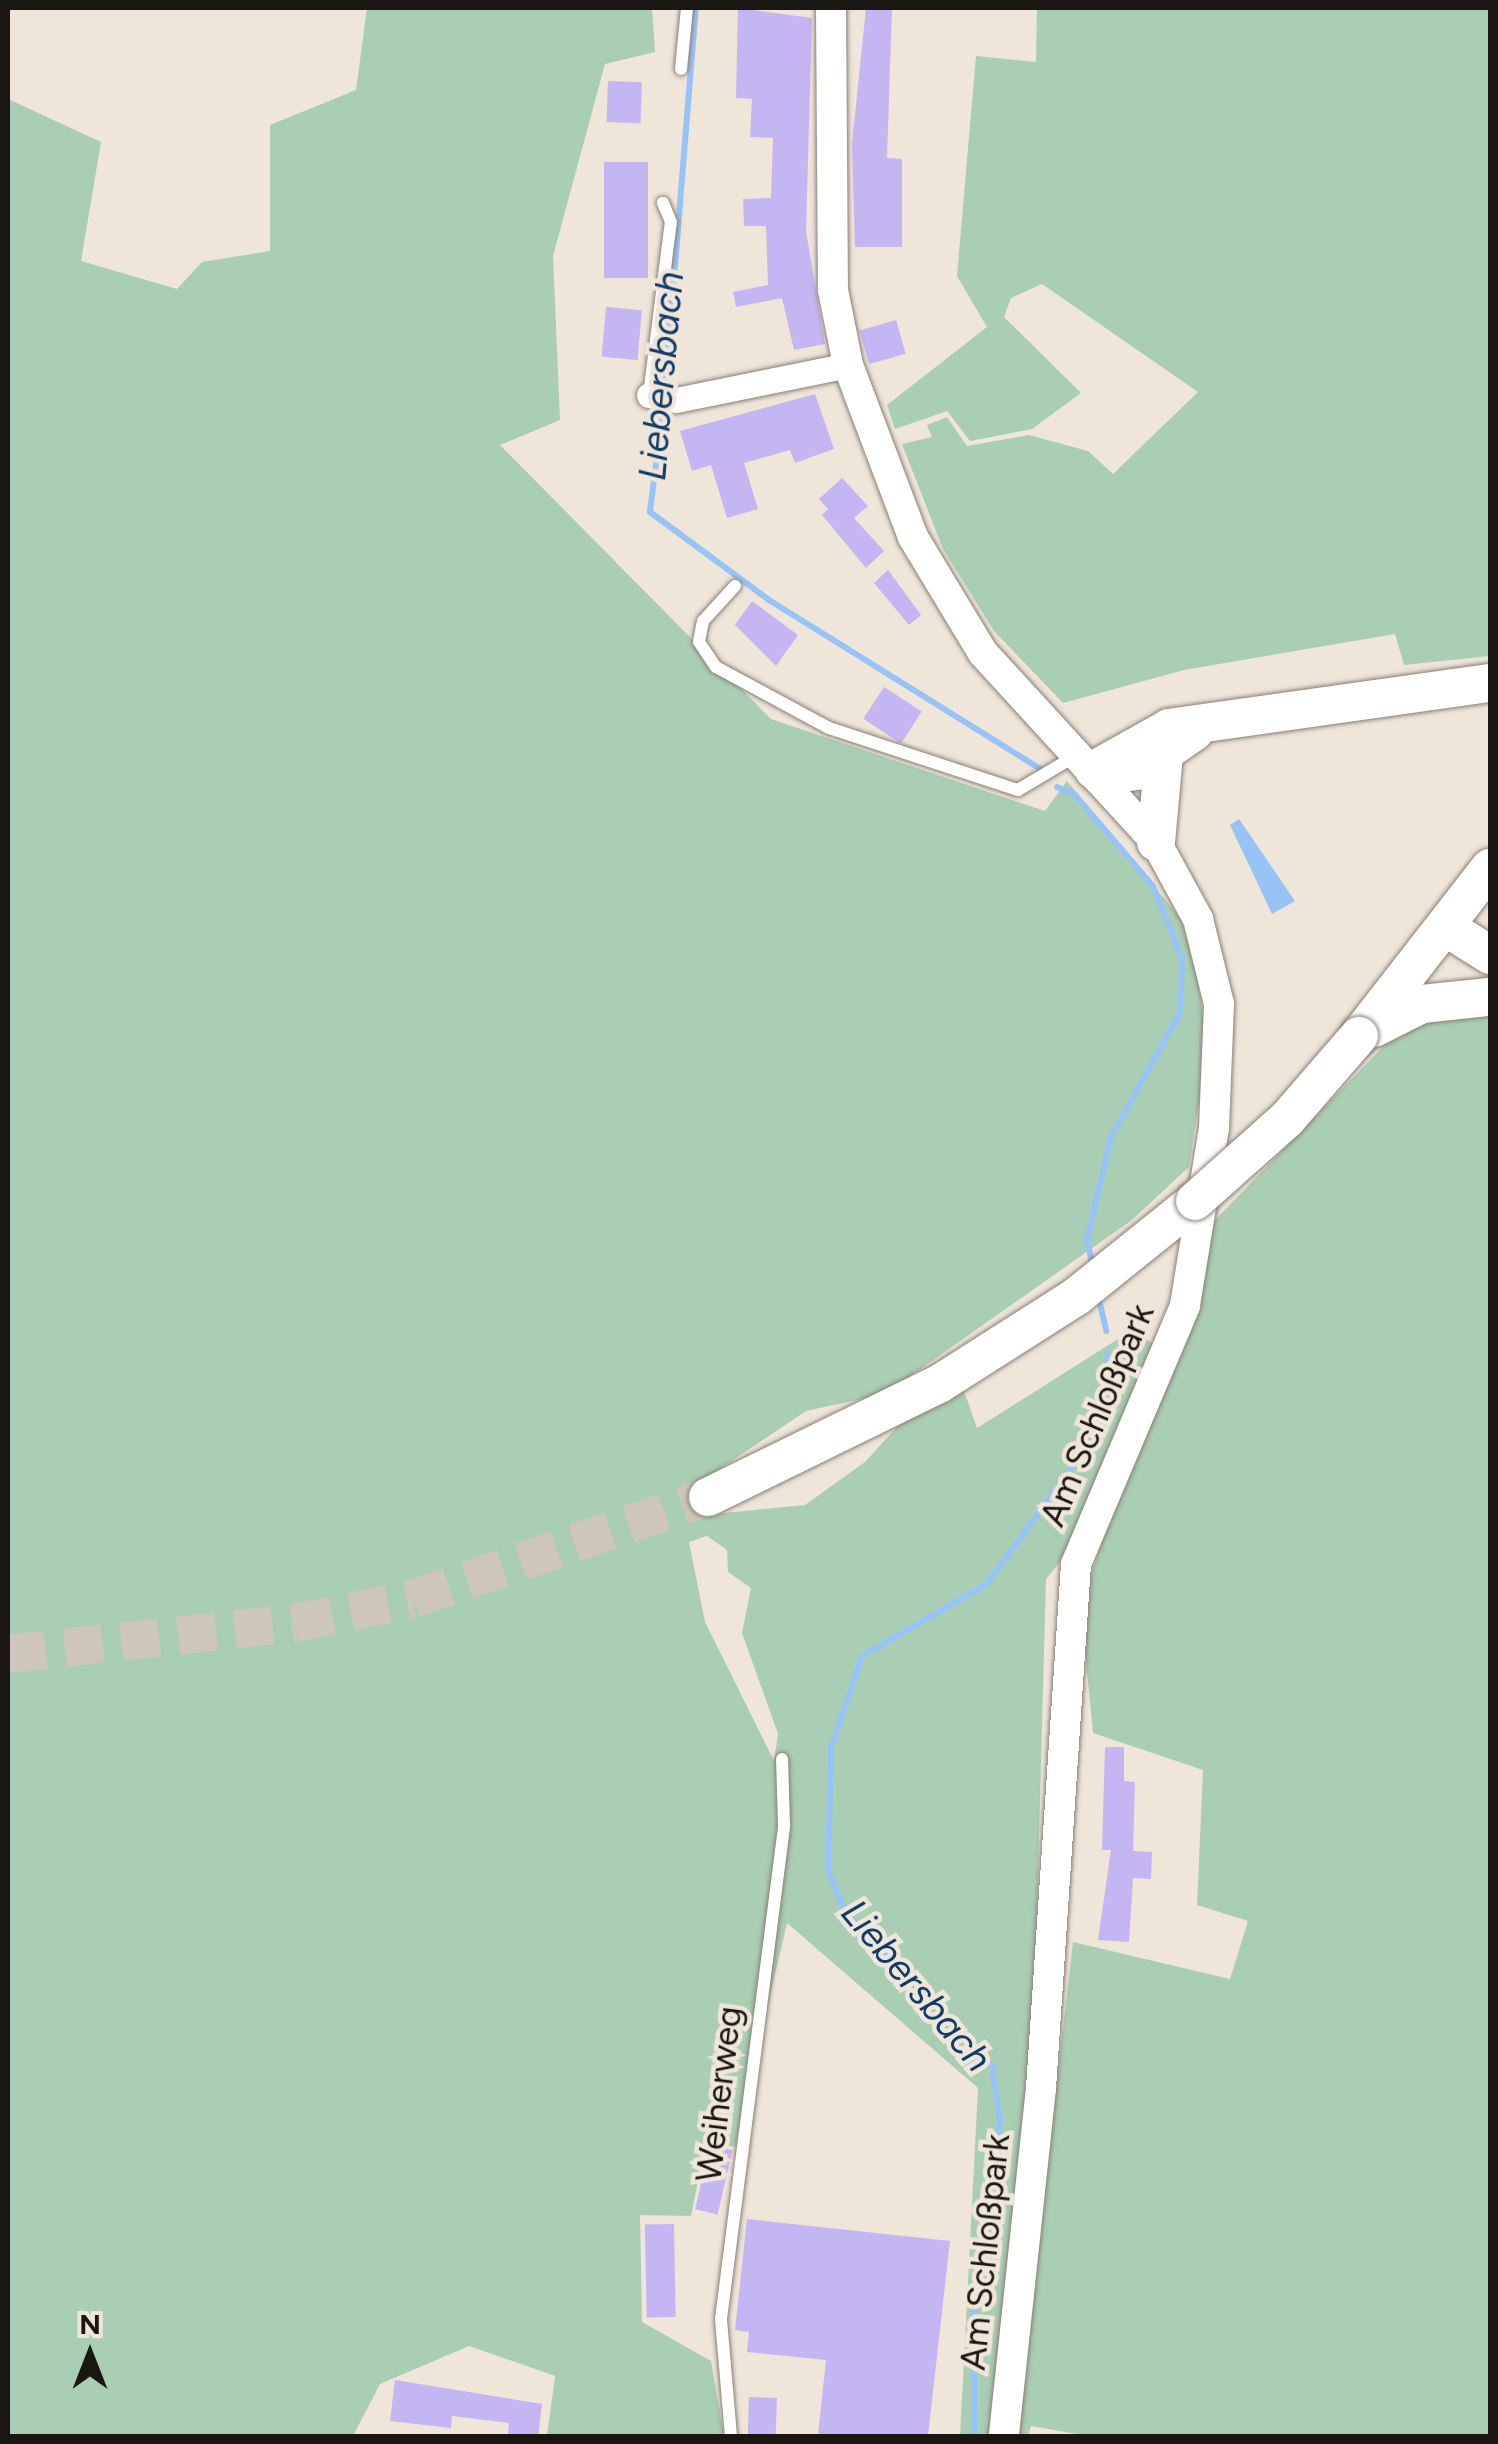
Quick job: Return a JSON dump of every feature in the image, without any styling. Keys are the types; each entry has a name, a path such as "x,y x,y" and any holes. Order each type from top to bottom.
{"main road":[{"path":"1091,767 1145,736 1218,720 1490,683"},
{"path":"1091,767 1164,754 1218,720"},
{"path":"1156,842 1164,754"},
{"path":"708,1497 939,1384 1137,1251 1287,1119 1441,936 1490,868"},
{"path":"1441,936 1490,955"},
{"path":"1441,936 1455,976 1489,998"},
{"path":"1358,1036 1422,1004 1489,998"}],"street":[{"name":"Am Schloßpark","path":"831,8 825,192 848,364 865,411 938,587 983,653 1156,842 1210,952 1222,1060 1185,1306 1076,1564 1040,2088 1004,2436"},
{"path":"649,394 676,400 848,364"}],"lane":[{"path":"681,70 687,8"},
{"path":"649,394 671,222 663,204"},
{"path":"735,586 703,621 699,642 716,666 829,728 1018,790 1091,767"},
{"name":"Weiherweg","path":"730,2436 721,2319 784,1825 782,1759"}],"green space":[{"path":"367,8 652,8 655,52 605,64 553,256 560,420 500,445 771,719 1045,811 1067,781 1181,919 1198,978 1207,1047 1189,1167 1132,1220 885,1394 806,1411 703,1480 715,1514 805,1505 865,1462 904,1419 963,1388 977,1428 1134,1329 1154,1345 1069,1551 1046,1579 1033,2057 994,2436 960,2436 978,2088 787,1923 735,2147 706,2142 691,2216 640,2215 642,2322 711,2361 724,2436 547,2436 555,2376 469,2346 380,2384 353,2436 8,2436 8,99 101,142 81,261 177,289 202,262 270,251 270,125 356,90","holes":["707,1536 727,1550 728,1572 751,1588 742,1633 778,1734 774,1761 705,1622 689,1542"]},
{"path":"1037,8 1490,8 1490,656 1404,665 1395,634 1184,670 1063,703 994,631 943,549 902,444 932,437 927,425 947,417 967,446 1029,435 1088,451 1113,474 1198,392 1042,284 1011,298 1004,317 1081,393 1032,429 970,441 947,411 895,429 887,405 987,327 957,276 976,56 1036,62"},
{"path":"1464,1011 1490,1015 1490,2436 1088,2436 1031,2426 1028,2436 1016,2436 1073,1942 1230,1979 1248,1921 1197,1905 1203,1770 1093,1733 1081,1610 1189,1247 1404,1025"}],"water":[{"path":"1239,819 1295,901 1272,914 1230,825"}],"building":[{"path":"738,8 812,18 806,231 825,344 794,350 782,298 736,307 733,292 768,285 766,226 744,226 743,199 771,198 773,138 750,137 752,99 736,98"},
{"path":"866,8 892,8 887,158 902,159 902,247 855,247 852,143"},
{"path":"608,81 642,82 641,123 607,122"},
{"path":"604,162 648,162 648,278 604,278"},
{"path":"606,307 642,310 638,360 602,357"},
{"path":"896,320 906,354 869,364 859,330"},
{"path":"815,394 834,449 795,463 790,450 744,463 758,509 727,518 711,465 692,471 680,431"},
{"path":"842,478 868,506 854,518 884,551 866,568 822,515 828,509 819,499"},
{"path":"888,570 921,615 909,625 874,583"},
{"path":"752,601 798,635 776,666 735,625"},
{"path":"884,687 922,712 901,743 863,719"},
{"path":"1105,1747 1124,1747 1124,1781 1135,1782 1133,1851 1152,1852 1151,1879 1133,1878 1129,1942 1098,1940 1111,1850 1102,1850"},
{"path":"710,2145 732,2150 718,2214 695,2209"},
{"path":"747,2219 950,2241 928,2436 818,2435 826,2360 747,2352 749,2332 735,2330"},
{"path":"674,2224 676,2317 647,2317 645,2225"},
{"path":"395,2380 542,2404 538,2436 508,2435 509,2423 452,2416 451,2428 390,2421"},
{"path":"749,2397 777,2398 776,2436 748,2436"}],"waterway":[{"name":"Liebersbach","path":"665,390 696,8"},
{"name":"Liebersbach","path":"664,402 650,512 769,600 1045,772"},
{"name":"Liebersbach","path":"1057,787 1075,795 1153,886 1182,959 1180,1013 1111,1137 1087,1239 1093,1268"},
{"name":"Liebersbach","path":"1098,1295 1106,1331"},
{"name":"Liebersbach","path":"974,2436 974,2299 1000,2120 992,2066 845,1911 828,1870 831,1748 862,1656 987,1584 1113,1410 1107,1354"}],"tunnel":[{"path":"8,1654 295,1623 413,1599 708,1497"}]}
